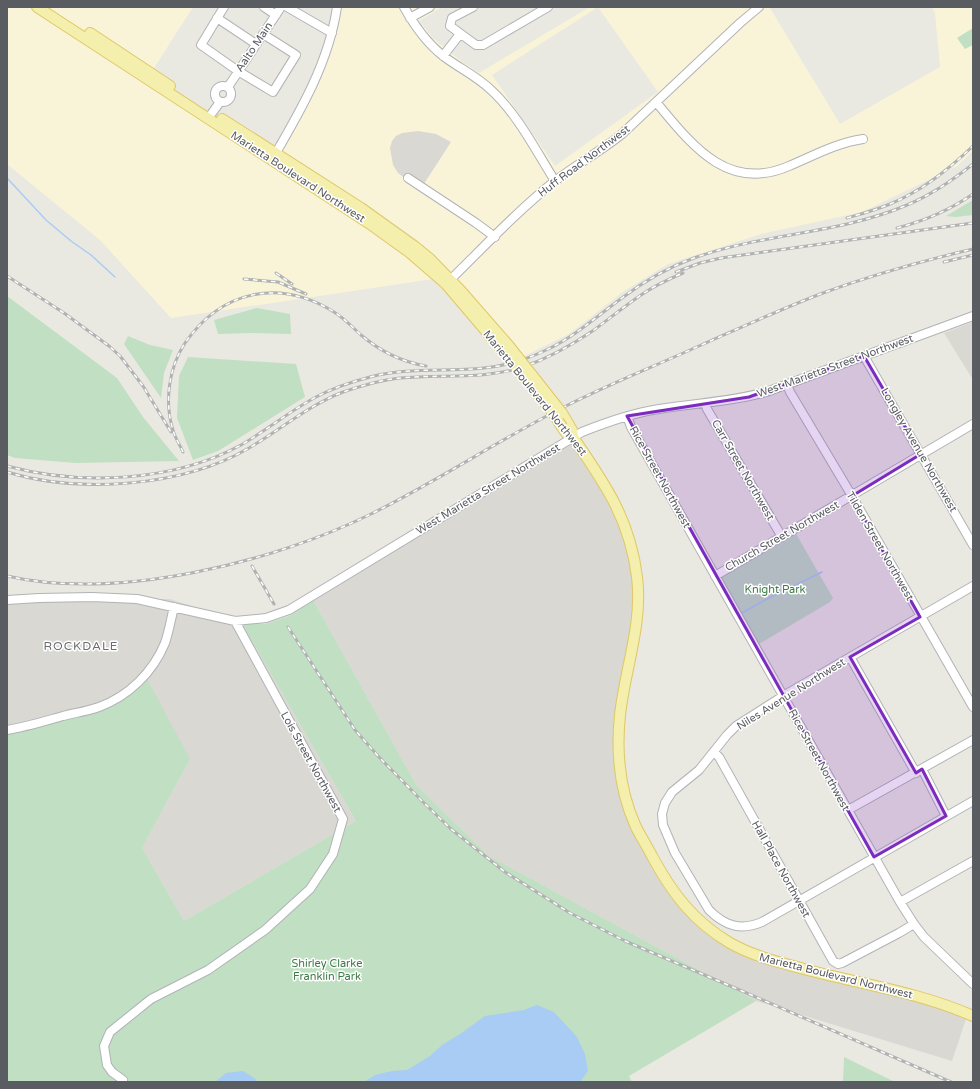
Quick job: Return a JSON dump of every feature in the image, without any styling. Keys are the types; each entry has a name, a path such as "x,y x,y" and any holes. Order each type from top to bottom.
{"main road":[{"name":"Marietta Boulevard Northwest","path":"37,7 273,157 385,224 430,259 448,282 479,310 506,349 562,413 566,433 573,437 616,504 627,528 633,548 638,579 638,610 620,714 618,746 623,788 636,828 673,891 690,911 709,929 732,944 755,955 822,974 912,995 946,1005 973,1016"},
{"path":"50,7 212,113 273,157"}],"street":[{"path":"224,7 201,45 238,71 273,92 296,55 263,34"},
{"path":"264,7 276,15"},
{"name":"Aalto Main","path":"228,87 281,7"},
{"path":"287,7 332,33"},
{"path":"273,157 321,67 332,33 337,7"},
{"path":"404,7 410,18 430,44 443,56 478,79 500,99 515,118 555,181"},
{"path":"410,18 430,7"},
{"path":"472,7 452,18 450,26 476,45 483,45 548,7"},
{"name":"Huff Road Northwest","path":"448,282 534,199 574,167 615,140 759,7"},
{"path":"217,18 256,44"},
{"path":"443,56 460,34"},
{"name":"Aalto Main","path":"224,85 228,87 231,97 225,102 216,100 215,90 224,85"},
{"name":"Aalto Main","path":"212,113 220,102"},
{"path":"656,102 706,156 723,167 745,173 758,174 777,171 839,144 863,139"},
{"path":"408,178 495,237"},
{"name":"West Marietta Street Northwest","path":"7,600 92,597 137,599 235,621 266,618 289,610 573,437 608,422 658,409 749,396 787,384 973,316"},
{"name":"Longley Avenue Northwest","path":"864,356 973,545"},
{"name":"Tilden Street Northwest","path":"787,384 790,392 852,496 973,708"},
{"name":"Carr Street Northwest","path":"705,403 707,409 782,537"},
{"name":"Rice Street Northwest","path":"627,416 631,427 900,902 914,924 973,984"},
{"name":"Church Street Northwest","path":"715,576 973,424"},
{"name":"Niles Avenue Northwest","path":"973,586 783,696 736,726 699,770 672,792 665,803 662,814 663,825 675,853 709,910 717,918 727,924 741,927 756,924 973,801"},
{"path":"7,730 98,707 127,692 150,670 159,656 167,636 174,607"},
{"name":"Lois Street Northwest","path":"123,1080 112,1072 107,1065 104,1046 110,1032 151,999 208,970 255,937 310,889 333,854 343,819 235,621"},
{"path":"850,657 946,816"},
{"path":"848,810 973,740"},
{"name":"Hall Place Northwest","path":"714,752 719,757 833,961 838,964 842,963 914,924"},
{"path":"900,902 973,860"}],"highlighted area":[{"path":"864,356 921,454 852,496 920,617 850,657 916,773 922,769 946,816 874,857 627,416 749,397"}],"shaded area":[{"path":"7,7 193,7 147,79 269,159 325,55 335,7 442,7 419,21 434,39 461,61 479,73 590,7 598,7 771,7 770,8 840,124 940,67 935,13 932,7 973,7 973,151 957,166 862,212 761,234 668,264 624,291 569,334 518,359 446,277 171,318 100,240 7,164","holes":["598,7 658,92 555,166 492,75"]},
{"path":"418,131 436,134 451,142 420,190 398,173 393,165 390,148 392,141 396,136 402,133"},
{"path":"973,322 973,380 944,333"},
{"path":"572,434 630,530 637,599 618,766 645,852 683,904 742,953 968,1013 952,1061 756,1001 489,856 417,786 313,600 393,549 436,527"},
{"path":"7,599 170,599 241,622 356,821 184,921 142,848 190,759 87,714 7,729"}],"green space":[{"path":"973,28 973,45 965,49 957,38"},
{"path":"973,200 973,215 956,217 946,216"},
{"path":"7,296 117,378 143,417 179,461 76,463 15,458 7,455"},
{"path":"257,308 290,314 291,334 218,334 214,320"},
{"path":"128,336 150,345 173,350 164,373 161,398 124,344"},
{"path":"188,357 296,364 305,397 218,451 193,460 177,418 179,376"},
{"name":"Knight Park","path":"795,532 833,598 830,602 759,644 719,576"},
{"name":"Shirley Clarke Franklin Park","path":"313,600 417,786 489,856 756,1001 629,1076 632,1082 7,1082 7,729 87,714 146,677 190,759 142,848 184,921 356,821 241,622 265,624 289,616"},
{"path":"844,1057 895,1082 843,1082"}],"water":[{"path":"537,1005 554,1012 577,1037 585,1054 588,1071 580,1082 364,1082 375,1075 392,1071 407,1070 430,1056 442,1045 485,1016 524,1010"},
{"path":"243,1071 257,1080 255,1082 215,1082 226,1073"}],"waterway":[{"path":"7,178 46,220 71,241 91,255 115,277"},
{"path":"740,614 822,572"}],"railway":[{"path":"847,218 885,206 913,193 934,179 973,146"},
{"path":"7,466 65,476 96,478 126,477 186,467 241,445 306,402 349,383 370,377 398,372 492,367 530,357 565,340 639,286 666,270 694,258 747,243 828,228 881,215 925,197 973,164"},
{"path":"897,228 936,214 973,194"},
{"path":"676,272 700,263 721,258 973,223"},
{"path":"7,576 50,583 96,584 144,580 193,573 241,562 288,548 331,532 371,514 420,488 517,432 582,398 761,319 823,293 860,280 916,263 973,249"},
{"path":"944,262 973,255"},
{"path":"276,273 292,284"},
{"path":"7,472 35,479 66,483 98,484 130,483 162,479 193,471 223,461 249,448 306,411 330,397 343,392 393,379 493,374 523,367 533,363 560,351 577,341 646,292 683,273"},
{"path":"7,276 64,313 109,346 120,356 143,386 171,432"},
{"path":"244,279 278,282 306,294"},
{"path":"183,452 174,433 169,408 170,385 175,363 185,343 200,325 216,311 234,301 253,295 272,293 293,295 313,301 338,314 368,341 384,351 408,362 426,366"},
{"path":"252,566 274,604"},
{"path":"288,627 355,730 378,756 451,829 505,872 570,913 625,941 951,1082"}],"district":[{"name":"ROCKDALE","path":"81,646"}]}
